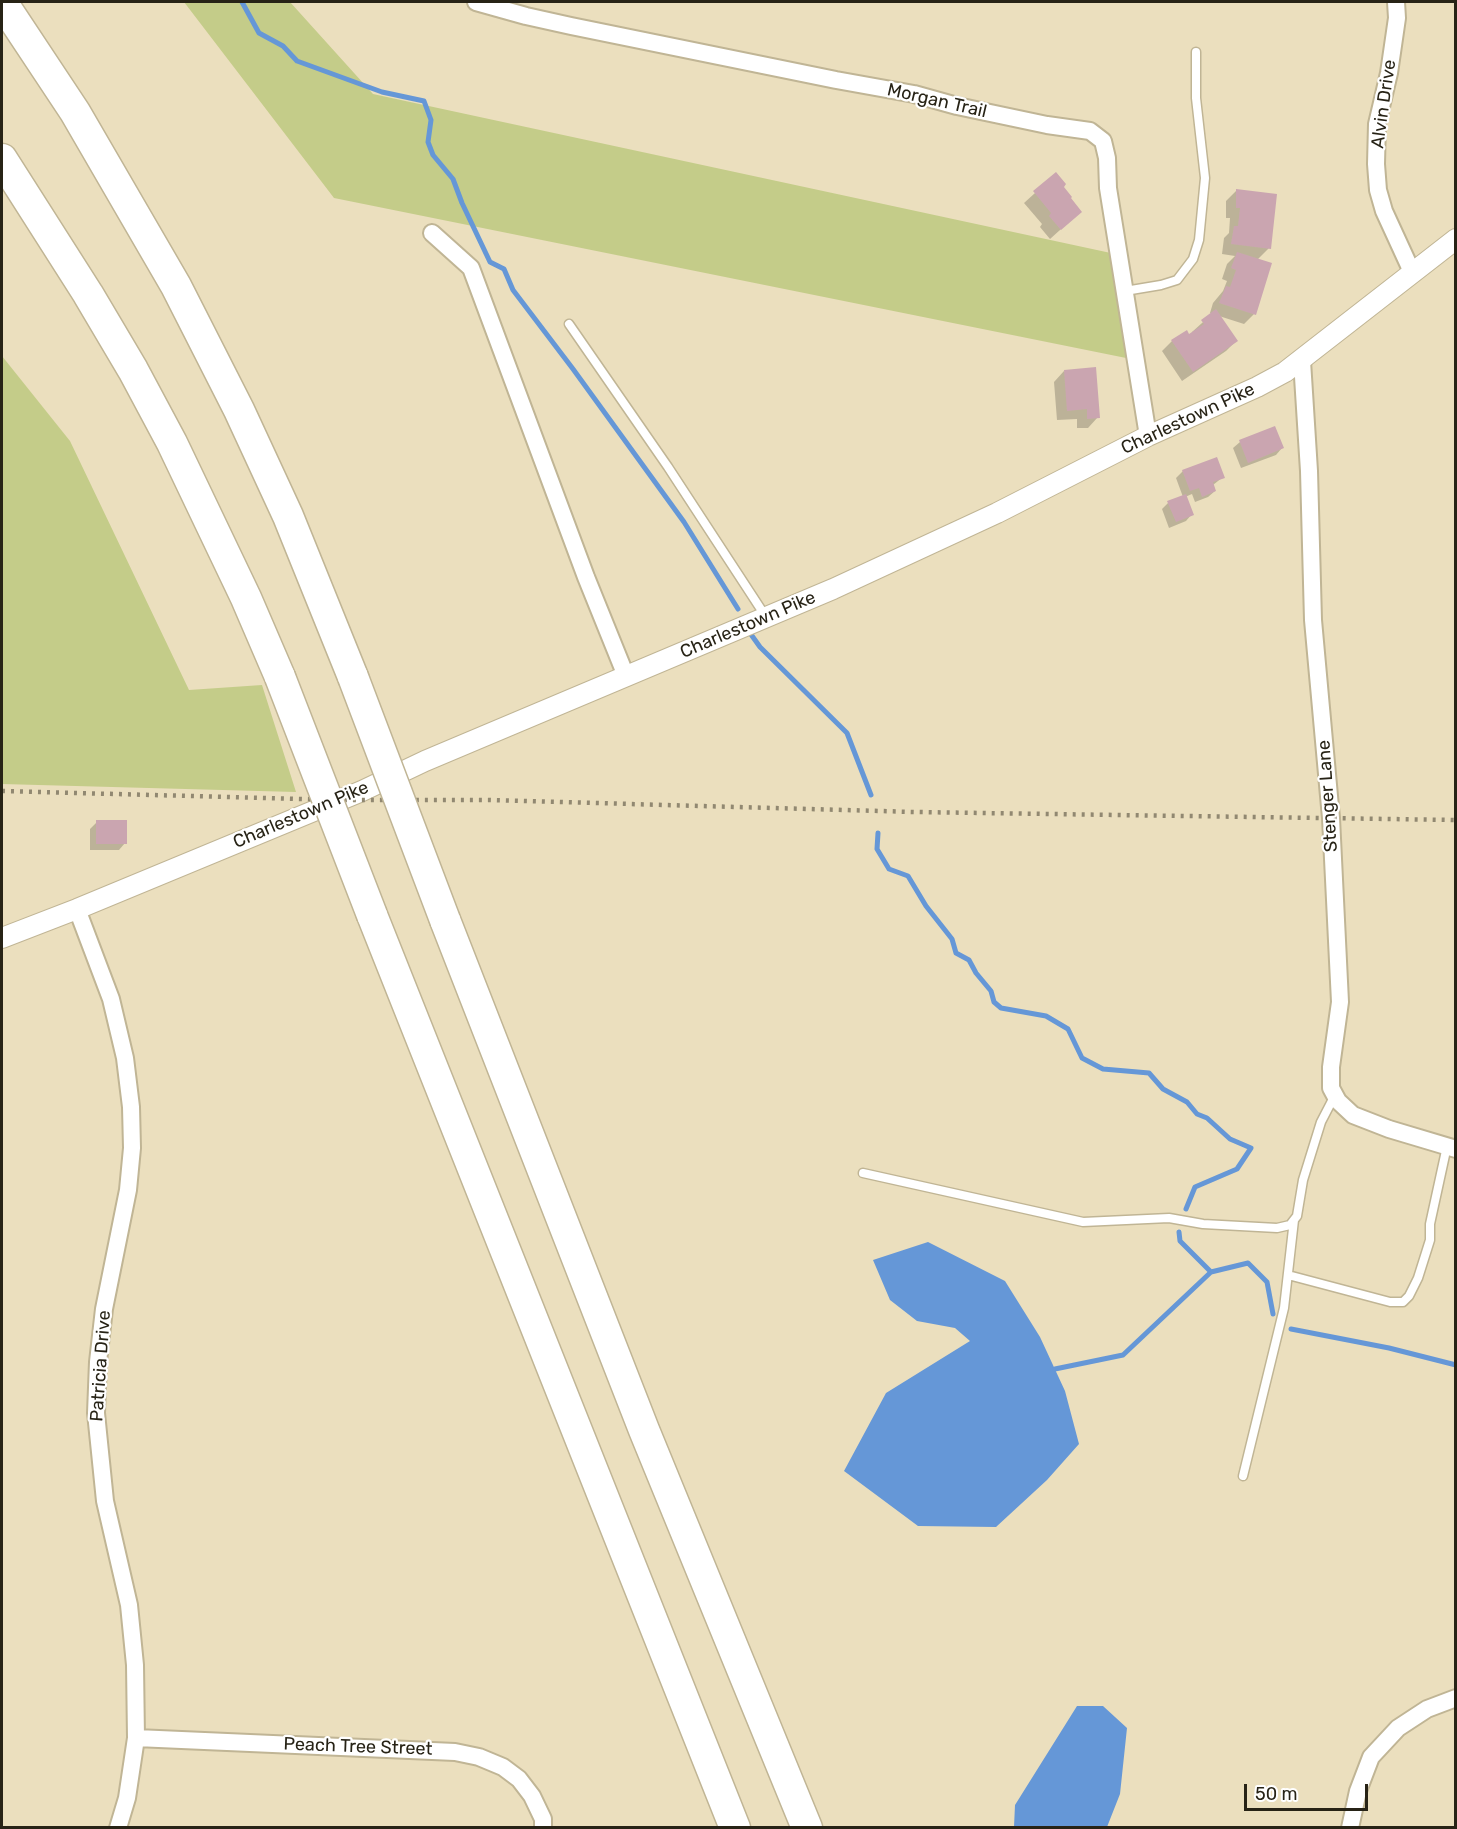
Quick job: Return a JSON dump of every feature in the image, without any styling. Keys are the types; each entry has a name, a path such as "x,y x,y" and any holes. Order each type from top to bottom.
{"highway":[{"path":"2,2 75,112 176,286 239,410 288,516 353,677 644,1430 807,1827"},
{"path":"2,159 88,294 155,411 208,515 280,677 372,915 735,1827"}],"street":[{"name":"Morgan Trail","path":"476,2 571,26 914,94 957,106 1047,125 1090,130 1103,141 1108,188 1148,436"},
{"name":"Alvin Drive","path":"1396,2 1389,73 1377,124 1376,164 1378,190 1384,211 1412,272"},
{"path":"432,233 471,268 586,577 626,676"},
{"name":"Charlestown Pike","path":"2,938 362,791 425,761 766,617 997,513 1148,436 1257,387 1302,361 1455,239"},
{"name":"Stenger Lane","path":"1302,361 1309,471 1312,620 1331,818 1340,1002 1331,1067 1331,1088 1335,1095"},
{"name":"Patricia Drive","path":"77,909 111,999 125,1058 131,1107 132,1148 128,1190 104,1309 98,1362 96,1413 105,1501 129,1605 135,1665 136,1738 127,1798 118,1827"},
{"path":"1335,1095 1353,1115 1389,1130 1451,1147"},
{"path":"1350,1827 1358,1791 1371,1757 1398,1728 1427,1709 1455,1698"},
{"name":"Peach Tree Street","path":"136,1738 455,1752 471,1755 503,1767 519,1779 532,1796 543,1820 543,1827"}],"lane":[{"path":"1125,291 1177,280 1193,259 1199,240 1205,178 1196,98 1196,52"},
{"path":"569,324 668,467 766,617"},
{"path":"863,1173 1083,1222 1169,1218 1203,1224 1277,1228 1290,1225 1296,1216 1321,1122 1335,1095"},
{"path":"1288,1275 1390,1302 1403,1302 1409,1296 1418,1278 1430,1240 1430,1224 1451,1147"},
{"path":"1243,1476 1282,1318 1294,1220"}],"green space":[{"path":"184,2 290,2 373,94 1120,255 1136,360 334,198"},
{"path":"2,356 70,441 189,690 262,685 296,792 2,784"}],"water":[{"path":"928,1242 1005,1281 1040,1337 1065,1391 1079,1444 1047,1480 996,1527 918,1526 844,1471 886,1393 970,1341 955,1328 917,1321 890,1300 873,1260"},
{"path":"1077,1706 1103,1706 1127,1728 1120,1794 1107,1827 1014,1827 1015,1805"}],"building":[{"path":"1056,172 1066,184 1064,187 1082,212 1061,230 1033,191"},
{"path":"1236,189 1277,194 1271,249 1231,244 1234,226 1238,226 1240,208 1236,208"},
{"path":"1237,252 1272,263 1256,315 1219,303 1226,286 1230,287 1236,270 1231,268"},
{"path":"1216,309 1238,341 1193,372 1171,340 1187,330 1189,334 1204,324 1201,320"},
{"path":"1096,367 1100,418 1087,419 1087,409 1067,411 1064,370"},
{"path":"1275,426 1284,448 1248,463 1239,440"},
{"path":"1217,457 1225,478 1213,482 1216,491 1202,497 1199,488 1190,491 1182,470"},
{"path":"1186,494 1194,515 1176,522 1167,501"},
{"path":"96,820 127,820 127,844 96,844"}],"waterway":[{"path":"242,2 259,33 283,46 297,61 382,92 424,101 431,120 428,142 433,155 453,179 490,262 504,269 513,290 684,522 738,609"},
{"path":"750,633 760,647 847,733 871,795"},
{"path":"878,833 877,849 889,869 908,876 926,906 952,939 956,953 969,960 976,973 991,991 994,1002 1001,1008 1046,1016 1068,1029 1082,1058 1103,1069 1149,1073 1163,1089 1187,1102 1197,1114 1207,1118 1230,1139 1251,1148 1237,1169 1195,1187 1186,1209"},
{"path":"1179,1232 1180,1241 1211,1272 1248,1263 1267,1282 1273,1314"},
{"path":"1055,1369 1123,1355 1211,1272"},
{"path":"1291,1329 1389,1348 1456,1365"}],"railway":[{"path":"2,791 341,800 488,800 915,812 1456,820"}]}
